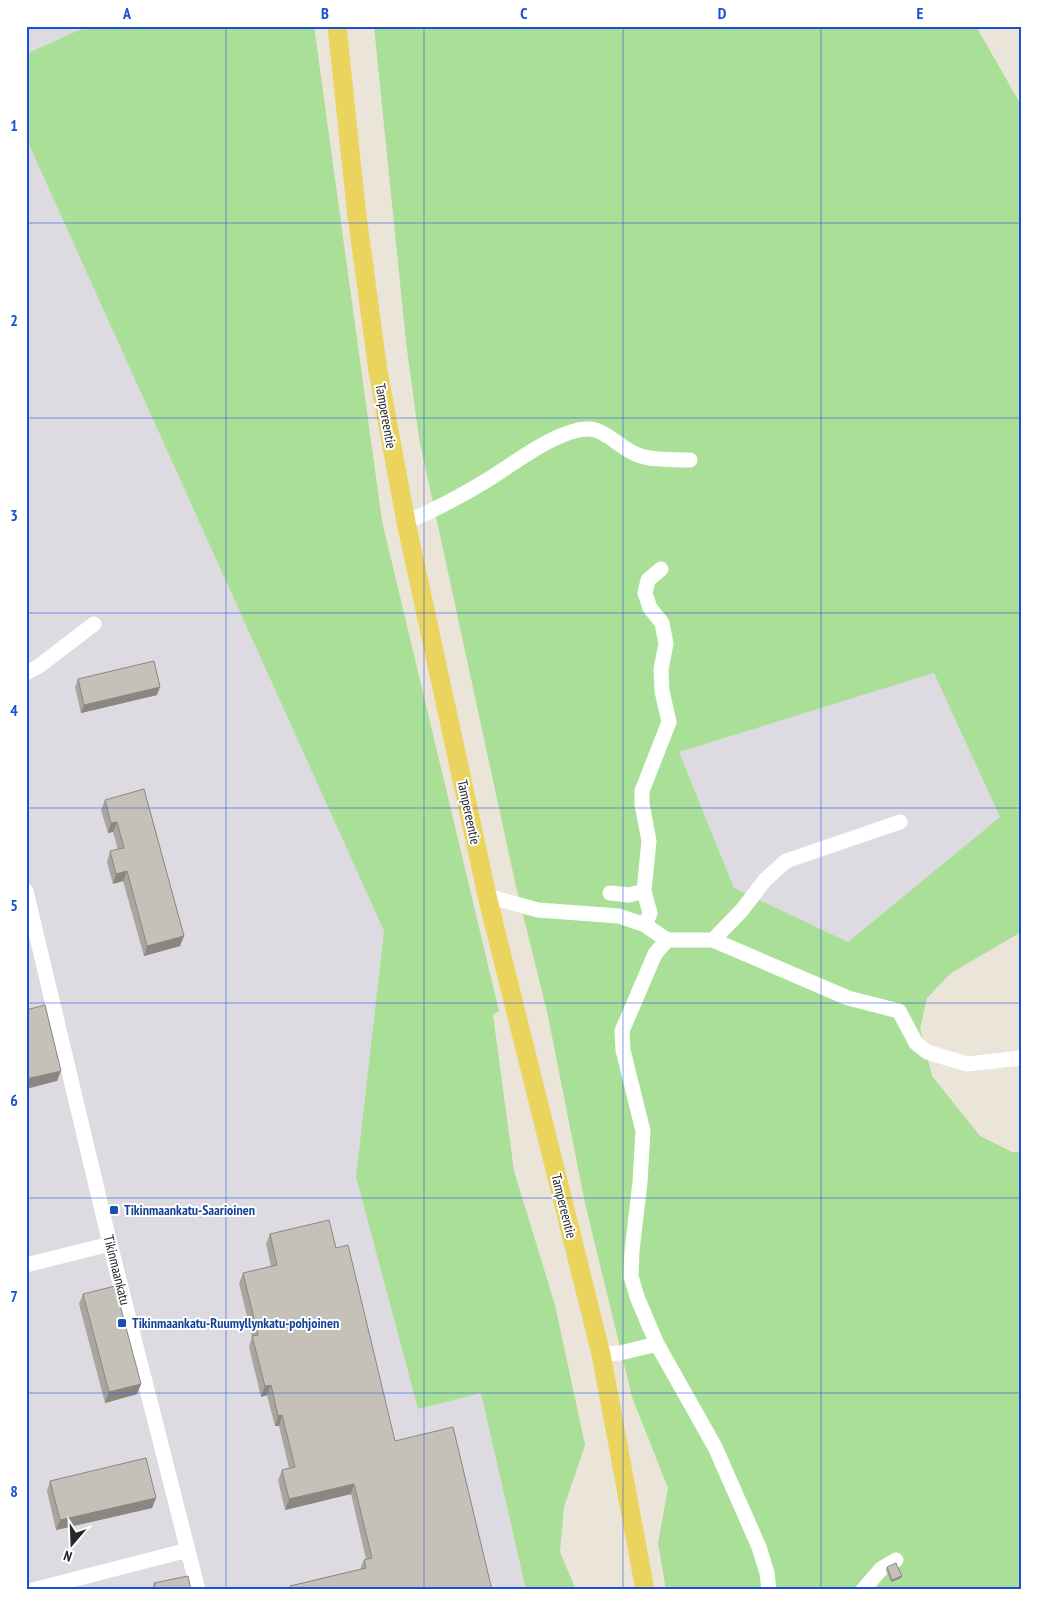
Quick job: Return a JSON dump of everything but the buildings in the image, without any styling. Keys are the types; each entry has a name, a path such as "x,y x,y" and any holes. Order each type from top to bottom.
{"main road":[{"name":"Tampereentie","path":"337,26 356,208 378,371 406,522 487,896 601,1354 645,1590"}],"street":[{"path":"406,522 430,512 482,483 557,436 576,430 590,429 602,432 622,447 638,455 653,459 690,460"},
{"path":"645,925 650,913 644,891 649,841 642,804 642,791 669,722 662,691 661,669 666,644 662,624 650,608 645,593 648,580 661,569"},
{"path":"26,673 39,666 94,624"},
{"path":"713,940 742,910 765,880 786,861 900,822"},
{"name":"Tikinmaankatu","path":"26,891 32,942 198,1590"},
{"path":"610,892 629,895 644,891"},
{"path":"487,896 538,910 619,916 645,925 667,940 713,940 848,998 899,1011 916,1043 927,1052 967,1064 1021,1058"},
{"path":"667,940 655,954 622,1031 623,1050 643,1131 631,1276 637,1297 658,1344 715,1447 759,1547 767,1574 768,1590"},
{"path":"26,1265 110,1244"},
{"path":"601,1354 620,1353 658,1344"},
{"path":"33,1590 188,1550"},
{"path":"862,1590 881,1569 896,1560"}],"shaded area":[{"path":"26,26 88,26 26,54"},
{"path":"26,138 384,931 356,1177 418,1409 481,1393 526,1590 26,1590"},
{"path":"934,673 1000,817 848,942 734,888 679,752"}],"green space":[{"path":"88,26 314,26 382,521 499,1011 493,1015 514,1171 555,1305 585,1445 564,1507 560,1552 576,1590 526,1590 481,1393 418,1409 356,1177 384,931 26,138 26,54"},
{"path":"374,26 976,26 1021,105 1021,932 951,973 927,998 920,1029 932,1076 980,1136 1012,1152 1021,1152 1021,1590 666,1590 658,1543 668,1488 632,1397 585,1203 548,1016 515,882 419,438 406,342","holes":["934,673 1000,817 848,942 734,888 679,752"]}],"place":[{"name":"Tikinmaankatu-Saarioinen","path":"114,1210"},
{"name":"Tikinmaankatu-Ruumyllynkatu-pohjoinen","path":"122,1323"}]}
